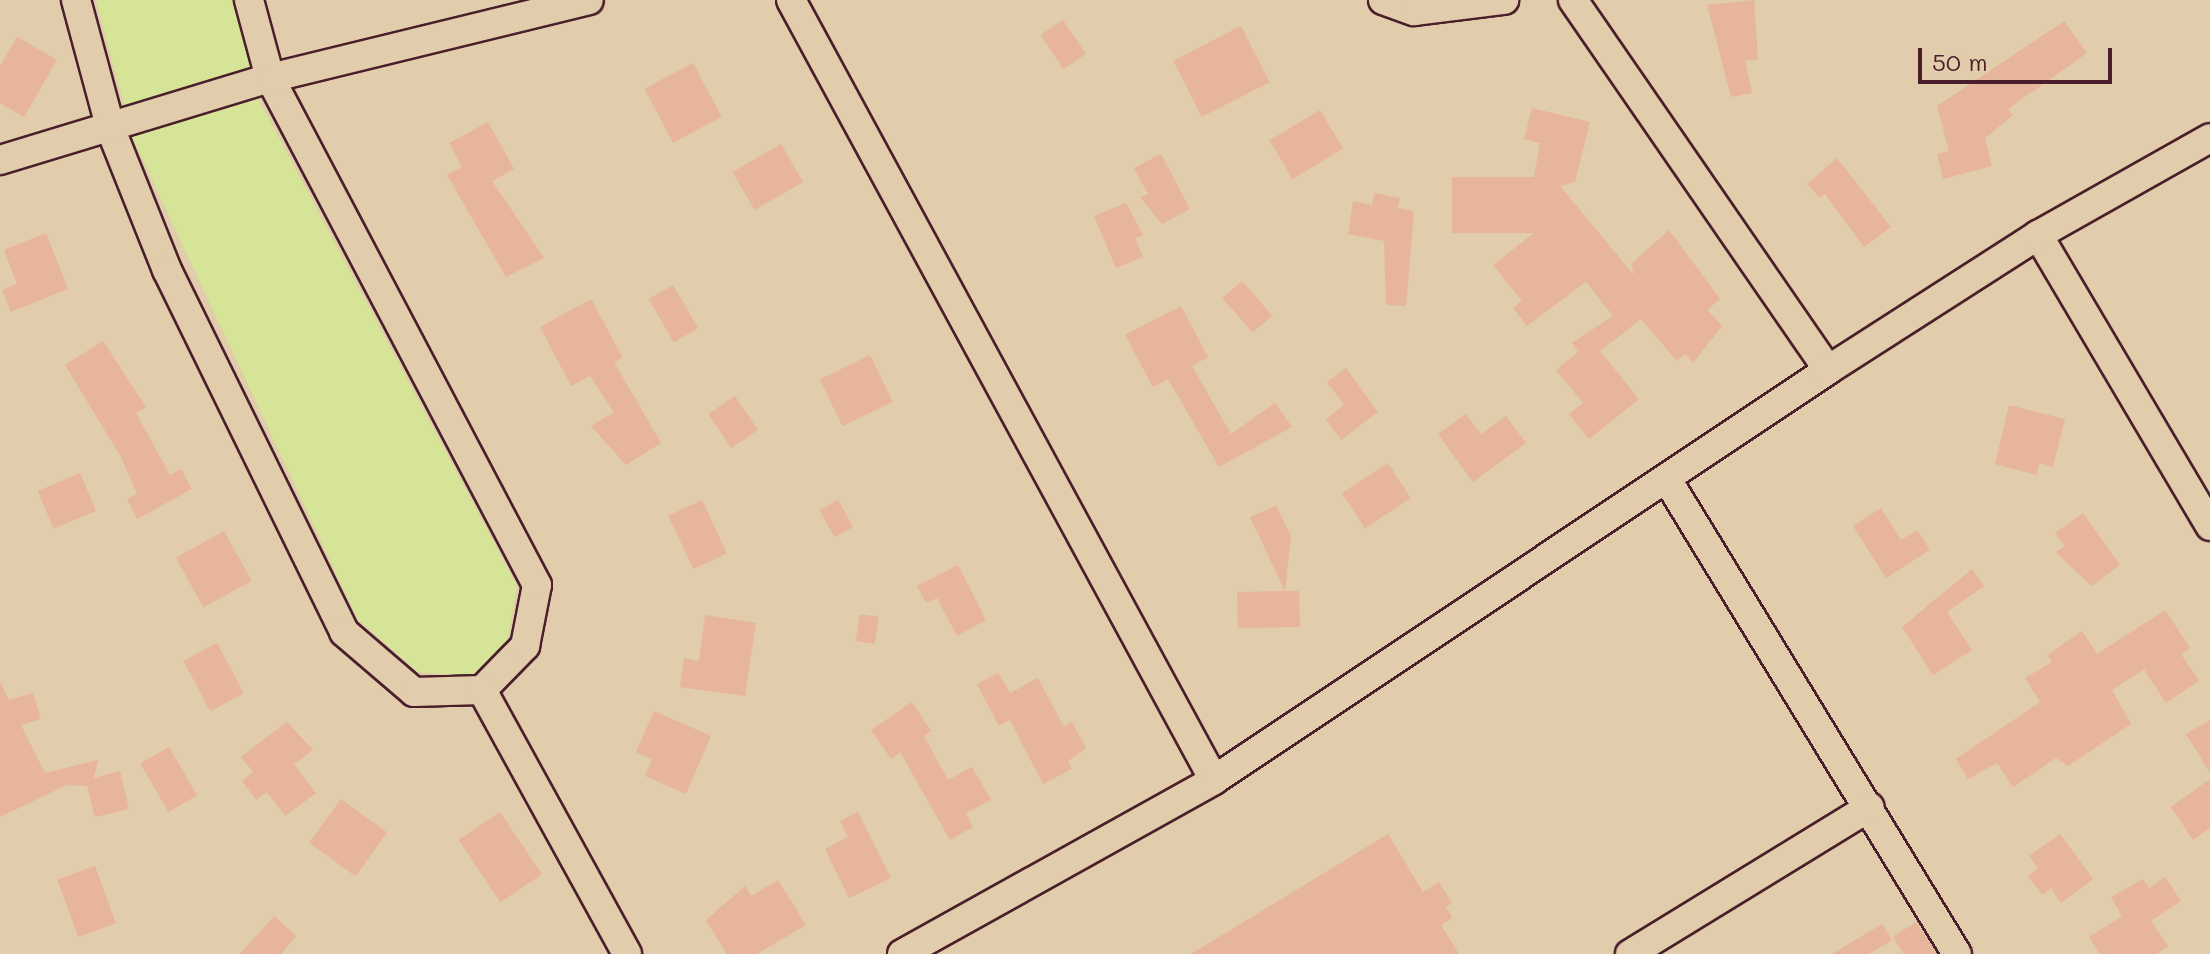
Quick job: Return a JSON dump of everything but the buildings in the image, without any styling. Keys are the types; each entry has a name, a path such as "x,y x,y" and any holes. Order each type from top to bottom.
{"street":[{"path":"76,0 111,130 167,270 344,632 375,666 414,692 482,690 525,646 537,585 270,78 249,0"},
{"path":"0,160 111,130 270,78 589,0"},
{"path":"791,0 1214,780"},
{"path":"1383,0 1414,11 1504,0"},
{"path":"1573,0 1828,370"},
{"path":"902,954 1214,780 1668,481 1828,370 2038,235 2210,138"},
{"path":"2038,235 2210,526"},
{"path":"1668,481 1870,807 1957,954"},
{"path":"482,690 627,954"},
{"path":"1630,954 1870,807"}],"green space":[{"path":"96,0 233,0 261,104 517,586 507,643 471,677 418,672 358,620 133,139"}]}
